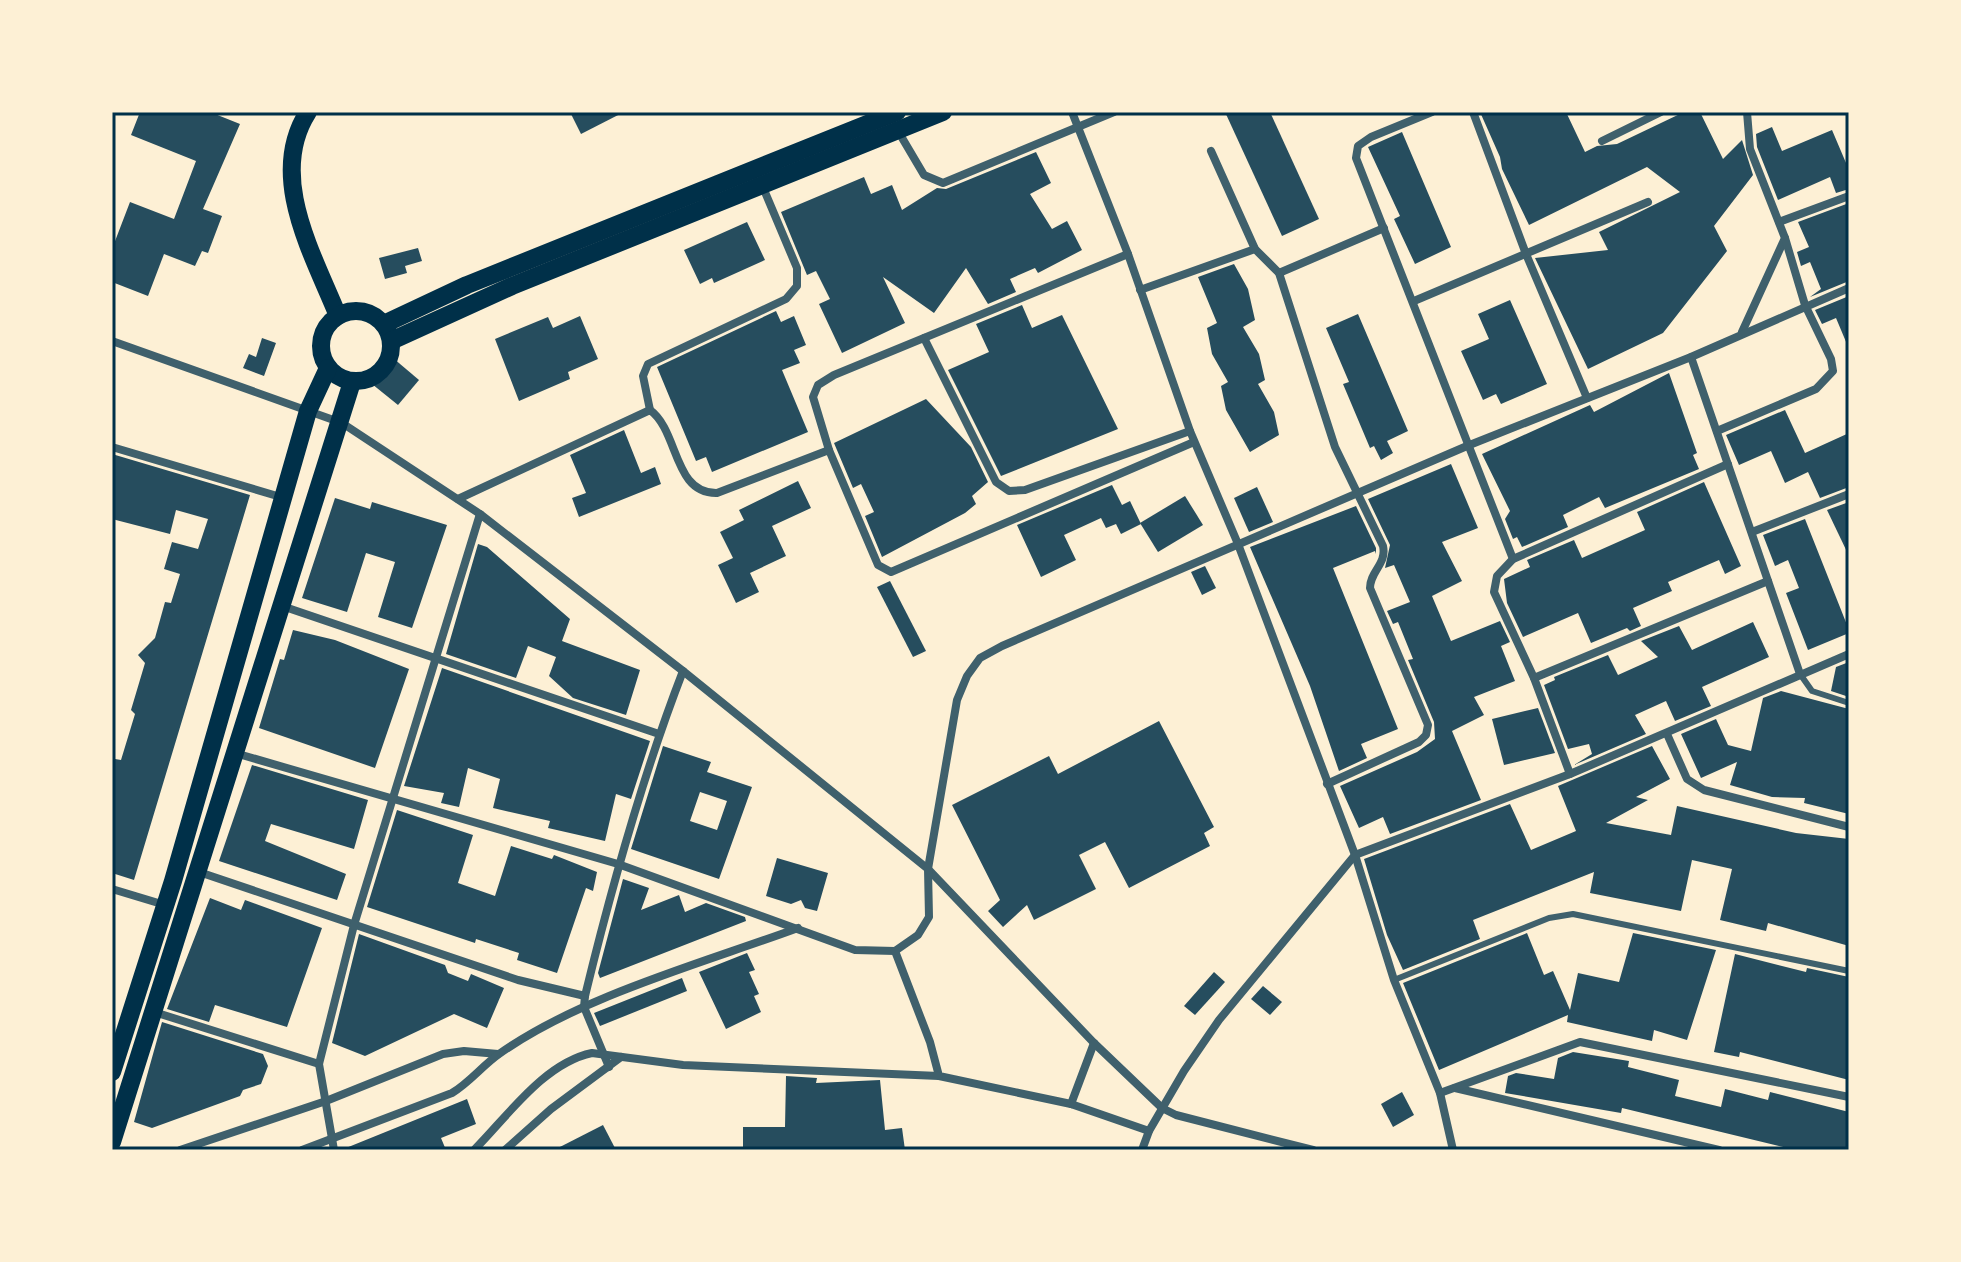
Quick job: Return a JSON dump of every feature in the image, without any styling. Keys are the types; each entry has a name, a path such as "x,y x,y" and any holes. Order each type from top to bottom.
{"main road":[{"path":"308,112 293,146 291,185 338,316"},
{"path":"388,332 467,285 898,121 943,112"},
{"path":"388,332 512,286 762,185 898,121"},
{"path":"362,312 388,332 386,366 365,381 352,382 328,368 321,346 329,324 338,316 362,312"},
{"path":"112,1072 285,499 308,411 328,368"},
{"path":"112,1142 151,1010 199,872 234,753 342,423 352,382"}],"street":[{"path":"1072,112 1128,254 1194,442 1238,544 1355,855 1394,980 1440,1093 1453,1150"},
{"path":"898,121 924,175 943,183 1114,112"},
{"path":"1432,112 1371,137 1355,152 1359,170 1414,301 1467,446 1513,559"},
{"path":"1473,112 1526,254 1587,398"},
{"path":"1602,141 1661,112"},
{"path":"1717,431 1816,389 1833,371 1831,359 1805,305 1785,238 1750,149 1747,112"},
{"path":"1211,151 1255,249 1279,273 1335,447 1385,552 1384,559 1371,576 1370,588 1428,725 1426,735 1419,742 1327,784"},
{"path":"762,185 797,268 797,286 786,299 648,364 643,376 650,410 667,431 687,480 708,493 717,493 829,450"},
{"path":"1779,222 1849,196"},
{"path":"1414,301 1648,202"},
{"path":"1279,273 1384,228"},
{"path":"1742,333 1785,238"},
{"path":"1140,290 1255,249"},
{"path":"1128,254 818,385 813,397 829,450 878,565 891,572 1194,442"},
{"path":"234,753 618,864 855,950 895,951 918,935 929,917 928,869 957,700 967,676 980,658 1056,622 1467,446 1691,357 1849,288"},
{"path":"924,338 996,482 1009,491 1025,490 1190,431"},
{"path":"112,341 342,423 458,499 683,671 928,869 1094,1043 1162,1108 1176,1115 1313,1150"},
{"path":"1691,357 1800,674"},
{"path":"458,499 650,410"},
{"path":"112,447 285,499"},
{"path":"1570,774 1534,678 1494,592 1497,576 1513,559 1728,464"},
{"path":"1752,532 1849,494"},
{"path":"334,1150 319,1064 354,925 480,514"},
{"path":"1534,678 1768,581"},
{"path":"282,606 659,734"},
{"path":"1142,1150 1162,1108 1219,1020 1355,855 1570,774 1849,654"},
{"path":"609,1067 584,1007 585,996 618,864 659,734 683,671"},
{"path":"1667,734 1687,779 1704,790 1849,827"},
{"path":"199,872 518,980 585,996"},
{"path":"112,889 185,911"},
{"path":"302,1150 452,1093 473,1079 498,1054 584,1007 799,928"},
{"path":"895,951 930,1042 939,1076"},
{"path":"151,1010 319,1064"},
{"path":"1440,1093 1580,1042 1849,1097"},
{"path":"1071,1104 1094,1043"},
{"path":"180,1150 326,1101 443,1054 464,1051 498,1054"},
{"path":"474,1150 560,1067 578,1056 602,1054 683,1065 939,1076 1071,1104 1149,1131"},
{"path":"505,1150 551,1109 621,1057"},
{"path":"1455,1088 1719,1150"}],"lane":[{"path":"1800,674 1812,691 1849,703"},
{"path":"1394,980 1549,918 1573,914 1849,971"}],"building":[{"path":"140,112 210,112 240,124 203,209 222,216 208,253 202,251 195,266 164,254 148,296 112,282 112,249 130,202 174,219 196,161 131,135"},
{"path":"570,112 624,112 581,134"},
{"path":"1225,112 1270,112 1319,219 1282,236"},
{"path":"1480,112 1566,112 1585,152 1597,146 1617,144 1684,112 1700,112 1723,159 1742,140 1753,175 1714,226 1727,251 1663,333 1588,369 1535,258 1608,250 1599,232 1680,192 1647,167 1529,225 1502,169 1500,157"},
{"path":"1772,127 1782,151 1832,130 1849,170 1849,189 1836,193 1830,177 1778,200 1757,147 1756,134"},
{"path":"1402,132 1451,247 1415,264 1394,219 1400,216 1368,147"},
{"path":"1036,152 1051,183 1030,194 1052,229 1067,221 1082,250 1038,273 1035,268 1010,279 1016,292 988,304 966,268 934,313 883,277 905,323 842,353 819,304 830,299 816,271 807,275 781,212 864,177 871,194 892,185 902,210 937,188 946,189"},
{"path":"1849,203 1849,281 1810,297 1821,289 1810,262 1801,266 1797,252 1809,247 1798,222"},
{"path":"747,222 765,260 714,283 712,278 700,284 684,250"},
{"path":"418,248 422,261 405,266 407,273 385,279 379,258"},
{"path":"1234,264 1248,289 1255,320 1243,327 1259,354 1265,380 1258,384 1274,412 1279,435 1250,452 1226,410 1221,386 1228,382 1212,354 1207,328 1217,323 1198,277"},
{"path":"1849,296 1849,349 1836,318 1822,324 1815,310"},
{"path":"1510,300 1547,384 1501,404 1496,394 1483,400 1461,351 1489,339 1478,314"},
{"path":"1022,305 1032,328 1062,315 1118,429 1001,476 948,370 989,352 976,324"},
{"path":"776,311 781,322 794,316 806,345 794,350 800,363 782,370 808,432 712,472 706,457 696,461 657,367"},
{"path":"1358,314 1408,431 1387,441 1393,453 1381,460 1374,446 1370,448 1343,384 1349,382 1326,328"},
{"path":"580,316 598,359 568,372 570,379 519,401 495,339 548,317 553,328"},
{"path":"262,338 276,343 264,376 243,368 249,354 256,357"},
{"path":"393,358 419,380 398,405 372,384"},
{"path":"1669,373 1697,453 1693,455 1699,469 1605,508 1599,497 1563,515 1568,527 1522,547 1517,537 1513,539 1505,519 1510,511 1482,454 1590,405 1594,412"},
{"path":"926,399 971,447 988,482 972,496 976,504 965,513 882,557 865,516 874,512 861,484 853,488 834,443"},
{"path":"1785,410 1805,453 1849,433 1849,487 1820,498 1808,472 1785,483 1771,451 1739,465 1726,435"},
{"path":"624,430 641,473 655,467 661,484 579,517 572,498 586,493 570,455"},
{"path":"112,454 250,495 134,880 112,873 112,769 115,759 121,760 135,714 131,710 145,663 138,655 155,638 165,602 171,603 180,574 164,569 172,542 198,549 208,519 176,510 170,534 112,519"},
{"path":"1451,464 1478,528 1442,542 1462,581 1432,596 1451,641 1500,621 1510,642 1501,646 1515,681 1474,697 1484,715 1452,731 1481,800 1390,834 1383,817 1359,828 1340,786 1417,752 1435,739 1434,722 1408,660 1413,659 1398,622 1393,624 1387,611 1410,602 1394,565 1385,568 1390,545 1368,499"},
{"path":"798,481 811,508 772,526 786,556 750,573 759,592 736,603 718,565 733,558 720,532 744,520 739,510"},
{"path":"1704,482 1741,566 1725,574 1719,560 1668,582 1672,591 1633,608 1641,626 1630,631 1627,628 1591,643 1578,613 1523,637 1507,603 1504,579 1530,567 1527,560 1574,540 1582,558 1645,530 1637,512"},
{"path":"1112,485 1122,505 1130,501 1141,524 1121,534 1116,524 1106,528 1101,518 1064,535 1076,560 1041,577 1017,525"},
{"path":"1257,487 1273,522 1249,532 1234,498"},
{"path":"1185,496 1203,525 1158,552 1140,523"},
{"path":"335,498 370,509 372,502 447,525 412,628 378,617 395,562 366,553 347,612 302,598"},
{"path":"1849,502 1849,556 1827,510"},
{"path":"1356,506 1376,548 1376,554 1375,551 1333,568 1398,729 1361,744 1367,758 1339,771 1310,686 1250,547"},
{"path":"1805,519 1849,630 1849,633 1808,650 1786,593 1799,588 1788,560 1775,566 1763,535"},
{"path":"478,544 487,547 570,619 562,641 640,670 626,715 573,698 549,676 556,657 528,646 516,678 446,654"},
{"path":"1205,566 1216,588 1202,595 1191,572"},
{"path":"890,581 926,651 913,657 877,587"},
{"path":"1753,622 1769,657 1702,687 1711,706 1675,721 1666,701 1635,715 1646,734 1574,765 1592,754 1589,744 1568,749 1544,685 1555,680 1554,677 1608,655 1618,675 1658,657 1641,641 1679,626 1692,650"},
{"path":"293,630 335,640 409,669 375,768 259,728 280,659 284,660"},
{"path":"1849,662 1849,697 1831,691 1836,667"},
{"path":"442,668 650,741 631,799 616,794 605,841 548,828 550,821 493,808 500,779 468,768 459,807 441,803 444,793 404,786"},
{"path":"1781,691 1849,709 1849,814 1804,803 1805,798 1772,797 1730,785 1737,762 1701,778 1681,734 1716,719 1728,745 1751,751 1763,698"},
{"path":"1538,708 1555,753 1504,765 1492,719"},
{"path":"1159,721 1214,827 1204,833 1210,846 1129,888 1105,842 1079,855 1096,889 1034,920 1027,905 1003,927 988,911 1000,900 952,805 1049,756 1058,774"},
{"path":"663,746 711,762 707,772 752,787 719,879 631,849","holes":["700,792 727,801 717,830 690,821"]},
{"path":"1652,746 1670,779 1636,797 1648,800 1606,823 1671,835 1677,806 1796,833 1849,839 1849,946 1768,923 1766,931 1720,920 1732,869 1692,860 1681,911 1590,893 1594,872 1473,920 1480,939 1403,970 1387,935 1364,859 1510,804 1531,850 1576,831 1558,786"},
{"path":"252,765 368,800 354,849 271,824 265,841 346,874 337,900 219,861"},
{"path":"397,810 473,835 458,883 495,896 511,846 552,859 554,855 597,872 593,891 586,888 557,973 517,960 519,953 476,939 475,943 367,907"},
{"path":"777,858 828,873 817,911 805,908 801,900 791,904 766,896"},
{"path":"623,879 649,888 641,910 679,895 685,912 706,903 745,917 746,921 600,978 598,973"},
{"path":"210,898 241,910 245,900 322,928 287,1027 215,1005 209,1022 167,1009"},
{"path":"1527,933 1544,975 1553,971 1570,1010 1578,973 1619,982 1633,933 1716,950 1687,1040 1654,1030 1652,1041 1567,1022 1568,1015 1439,1070 1403,983"},
{"path":"359,934 445,965 448,973 468,981 471,974 504,988 487,1028 454,1014 365,1056 332,1043"},
{"path":"747,953 755,970 749,972 759,994 754,996 761,1012 726,1029 699,972"},
{"path":"1735,954 1806,972 1807,968 1849,977 1849,1080 1740,1052 1739,1057 1714,1052"},
{"path":"1214,972 1225,982 1195,1015 1184,1006"},
{"path":"682,978 687,991 600,1026 594,1013"},
{"path":"1263,986 1282,1002 1270,1015 1251,999"},
{"path":"162,1022 263,1054 268,1066 261,1084 243,1090 240,1096 152,1128 134,1122"},
{"path":"1573,1052 1629,1061 1628,1067 1679,1080 1675,1096 1721,1107 1725,1089 1768,1100 1770,1092 1849,1112 1849,1150 1796,1150 1622,1108 1621,1113 1505,1093 1508,1076 1516,1073 1554,1079 1558,1058"},
{"path":"786,1076 817,1078 816,1083 880,1080 885,1130 902,1128 905,1150 743,1150 743,1127 785,1127"},
{"path":"1402,1092 1414,1115 1393,1127 1381,1104"},
{"path":"467,1099 476,1124 441,1138 446,1150 341,1150"},
{"path":"603,1125 616,1150 554,1150"}]}
